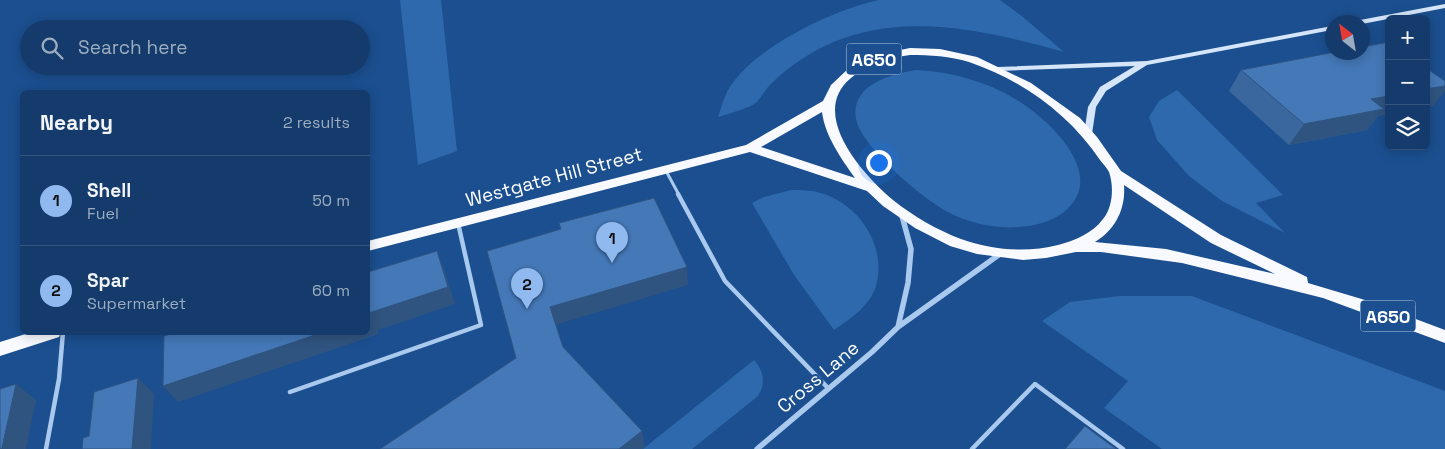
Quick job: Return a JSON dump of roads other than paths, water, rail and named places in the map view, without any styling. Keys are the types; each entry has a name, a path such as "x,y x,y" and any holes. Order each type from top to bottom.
{"highway":[{"name":"A650","path":"1115,173 1118,199 1114,216 1101,232 1071,247 1040,254 1000,253 962,245 929,231 902,216 871,187 850,163 837,140 829,123 826,104 837,83 854,68 878,57 909,52 934,52 958,56 998,69 1035,90 1059,108 1088,134 1115,173 1216,239 1331,295"},
{"name":"Westgate Hill Street","path":"370,245 750,148 826,104"},
{"name":"A650","path":"750,148 871,187"},
{"name":"A650","path":"1071,247 1131,250 1196,260 1331,295 1445,337"},
{"path":"0,349 44,335"}],"main road":[{"path":"1370,20 1445,6"},
{"path":"998,69 1147,63 1325,29"},
{"path":"1088,134 1092,107 1103,89 1147,63"}],"street":[{"path":"898,327 908,283 911,249 902,216"},
{"name":"Cross Lane","path":"757,449 872,352 898,327 1000,253"}],"lane":[{"path":"665,169 725,281 828,388"},
{"path":"290,392 481,324 458,223"},
{"path":"46,449 59,379 63,335"},
{"path":"972,449 1035,384 1124,449"}],"place":[{"name":"Shell","path":"612,263"},
{"name":"Spar","path":"527,309"}]}
